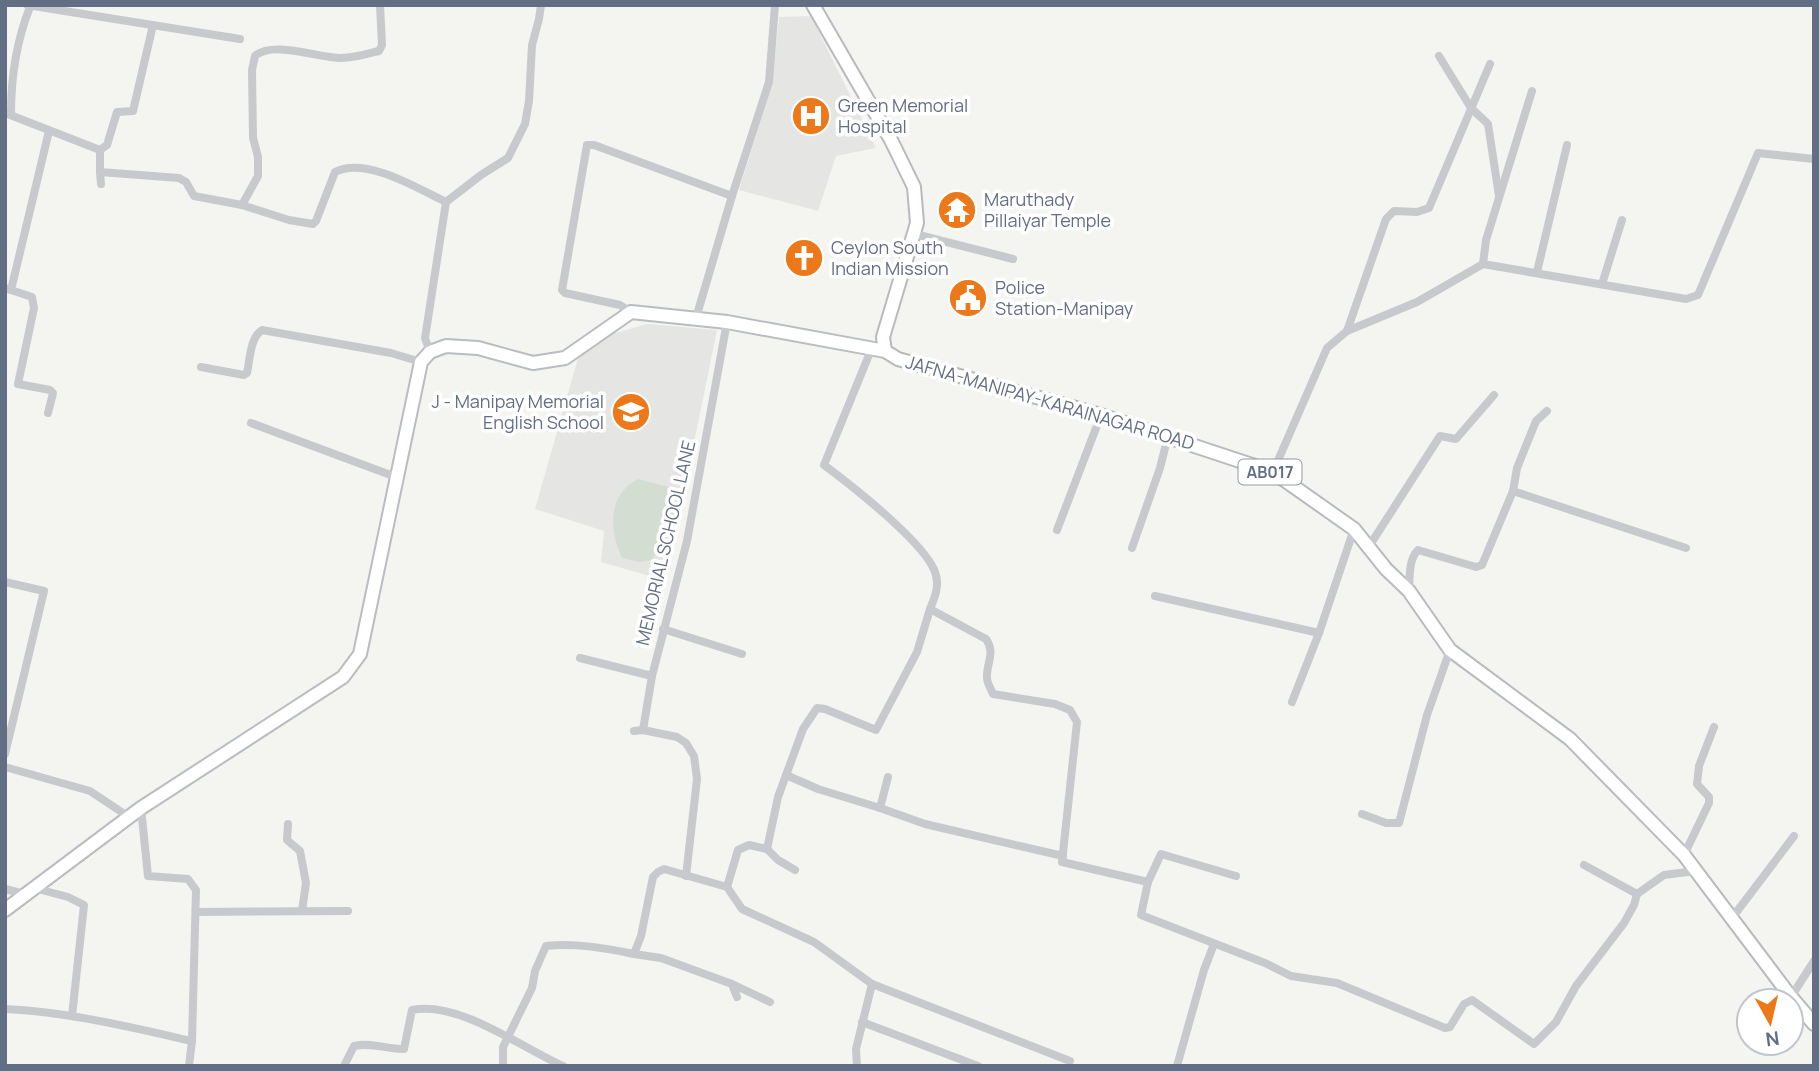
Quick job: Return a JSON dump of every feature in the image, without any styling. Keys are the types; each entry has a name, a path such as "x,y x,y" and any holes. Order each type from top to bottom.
{"main road":[{"name":"JAFNA-MANIPAY-KARAINAGAR ROAD","path":"813,5 891,140 914,187 917,223 915,234 878,350 945,373 1101,415 1273,472 1354,529 1386,569 1409,591 1450,650 1570,738 1684,855 1783,987"},
{"path":"5,910 142,808 343,677 359,654 396,477 425,357 446,346 478,348 533,363 565,358 631,312 727,322 878,350"}],"street":[{"path":"242,205 258,176 253,111 252,70 255,56 263,51 279,49 320,57 345,58 379,51 382,45 380,5"},
{"path":"201,367 244,375 254,337 262,330 425,357 425,338 446,202 508,158 525,124 531,45 540,19 541,5"},
{"path":"696,318 769,82 775,5"},
{"path":"153,25 133,111 117,112 107,145 100,149 8,114 19,34 28,6 153,25 240,39"},
{"path":"1439,56 1471,108 1488,124 1500,199"},
{"path":"1347,331 1386,219 1394,211 1417,212 1429,208 1490,64"},
{"path":"1483,264 1486,240 1532,91"},
{"path":"48,413 53,393 50,390 18,384 34,308 32,298 8,289 49,131"},
{"path":"631,312 620,305 565,293 562,290 587,145 594,145 732,196"},
{"path":"1537,272 1567,145"},
{"path":"100,149 101,184"},
{"path":"1273,472 1326,348 1347,331 1418,302 1483,264 1686,299 1698,295 1758,153 1814,159"},
{"path":"100,172 179,177 186,182 194,196 242,205 289,220 313,224 335,172 343,168 380,171 446,202"},
{"path":"1602,284 1622,220"},
{"path":"915,234 1013,258"},
{"name":"MEMORIAL SCHOOL LANE","path":"686,876 697,779 694,756 677,737 638,730 687,541 727,322"},
{"path":"767,849 778,797 803,729 817,708 876,730 917,652 938,592 935,572 910,538 824,465 878,350"},
{"path":"1368,548 1440,436 1456,439 1494,395"},
{"path":"1409,591 1411,564 1418,550 1476,567 1482,565 1513,491 1517,468 1536,421 1547,411"},
{"path":"1057,530 1101,415"},
{"path":"251,423 396,477"},
{"path":"1132,548 1160,468 1168,436"},
{"path":"1513,491 1686,548"},
{"path":"1292,702 1319,633 1354,529"},
{"path":"5,582 44,591 5,754"},
{"path":"1155,596 1319,633"},
{"path":"930,609 986,639 990,645 991,660 987,678 993,694 1055,704 1070,710 1077,722 1062,862 1148,882"},
{"path":"663,629 742,654"},
{"path":"1362,814 1387,823 1399,823 1427,715 1450,650"},
{"path":"580,658 652,676"},
{"path":"1684,855 1709,803 1709,797 1697,784 1699,766 1714,727"},
{"path":"5,767 90,791 129,817"},
{"path":"786,775 818,789 925,824 1063,856"},
{"path":"880,808 888,777"},
{"path":"142,808 148,876 188,879 196,890 189,1066"},
{"path":"288,824 287,840 300,851 306,883 302,911"},
{"path":"1732,918 1794,836"},
{"path":"727,887 736,854 741,847 749,845 767,849 778,860 795,870"},
{"path":"1236,876 1161,854 1148,882 1141,915 1265,963 1291,976 1337,983 1445,1028 1450,1027 1464,1004 1472,1000 1534,1044 1556,1022 1576,986 1624,923 1637,894 1664,875 1695,871"},
{"path":"1584,865 1637,894"},
{"path":"634,954 641,936 653,877 664,869 727,887 742,909 814,943 872,984 1070,1061"},
{"path":"5,889 68,897 84,905 72,1016"},
{"path":"196,912 348,911"},
{"path":"503,1066 506,1037 532,988 546,946 563,944 605,948 661,958 732,984 771,1002"},
{"path":"1177,1066 1214,944"},
{"path":"1797,987 1814,961"},
{"path":"732,984 737,997"},
{"path":"857,1066 856,1049 872,984"},
{"path":"344,1066 354,1046 369,1043 404,1049 412,1010 419,1008 452,1012 563,1066"},
{"path":"5,1009 36,1010 72,1016 192,1041"},
{"path":"862,1022 978,1066"}],"shaded area":[{"name":"Green Memorial Hospital","path":"811,16 876,148 836,156 818,211 739,190 772,85 779,17"},
{"name":"J - Manipay Memorial English School","path":"647,324 717,330 677,526 660,579 601,562 604,531 535,509 578,358 612,334"},
{"path":"638,479 669,487 675,509 665,537 652,560 639,562 622,558 613,525 616,504 621,494"}],"place":[{"name":"Green Memorial Hospital","path":"811,116"},
{"name":"Maruthady Pillaiyar Temple","path":"957,210"},
{"name":"Ceylon South Indian Mission","path":"804,258"},
{"name":"Police Station-Manipay","path":"968,298"},
{"name":"J - Manipay Memorial English School","path":"631,412"}]}
